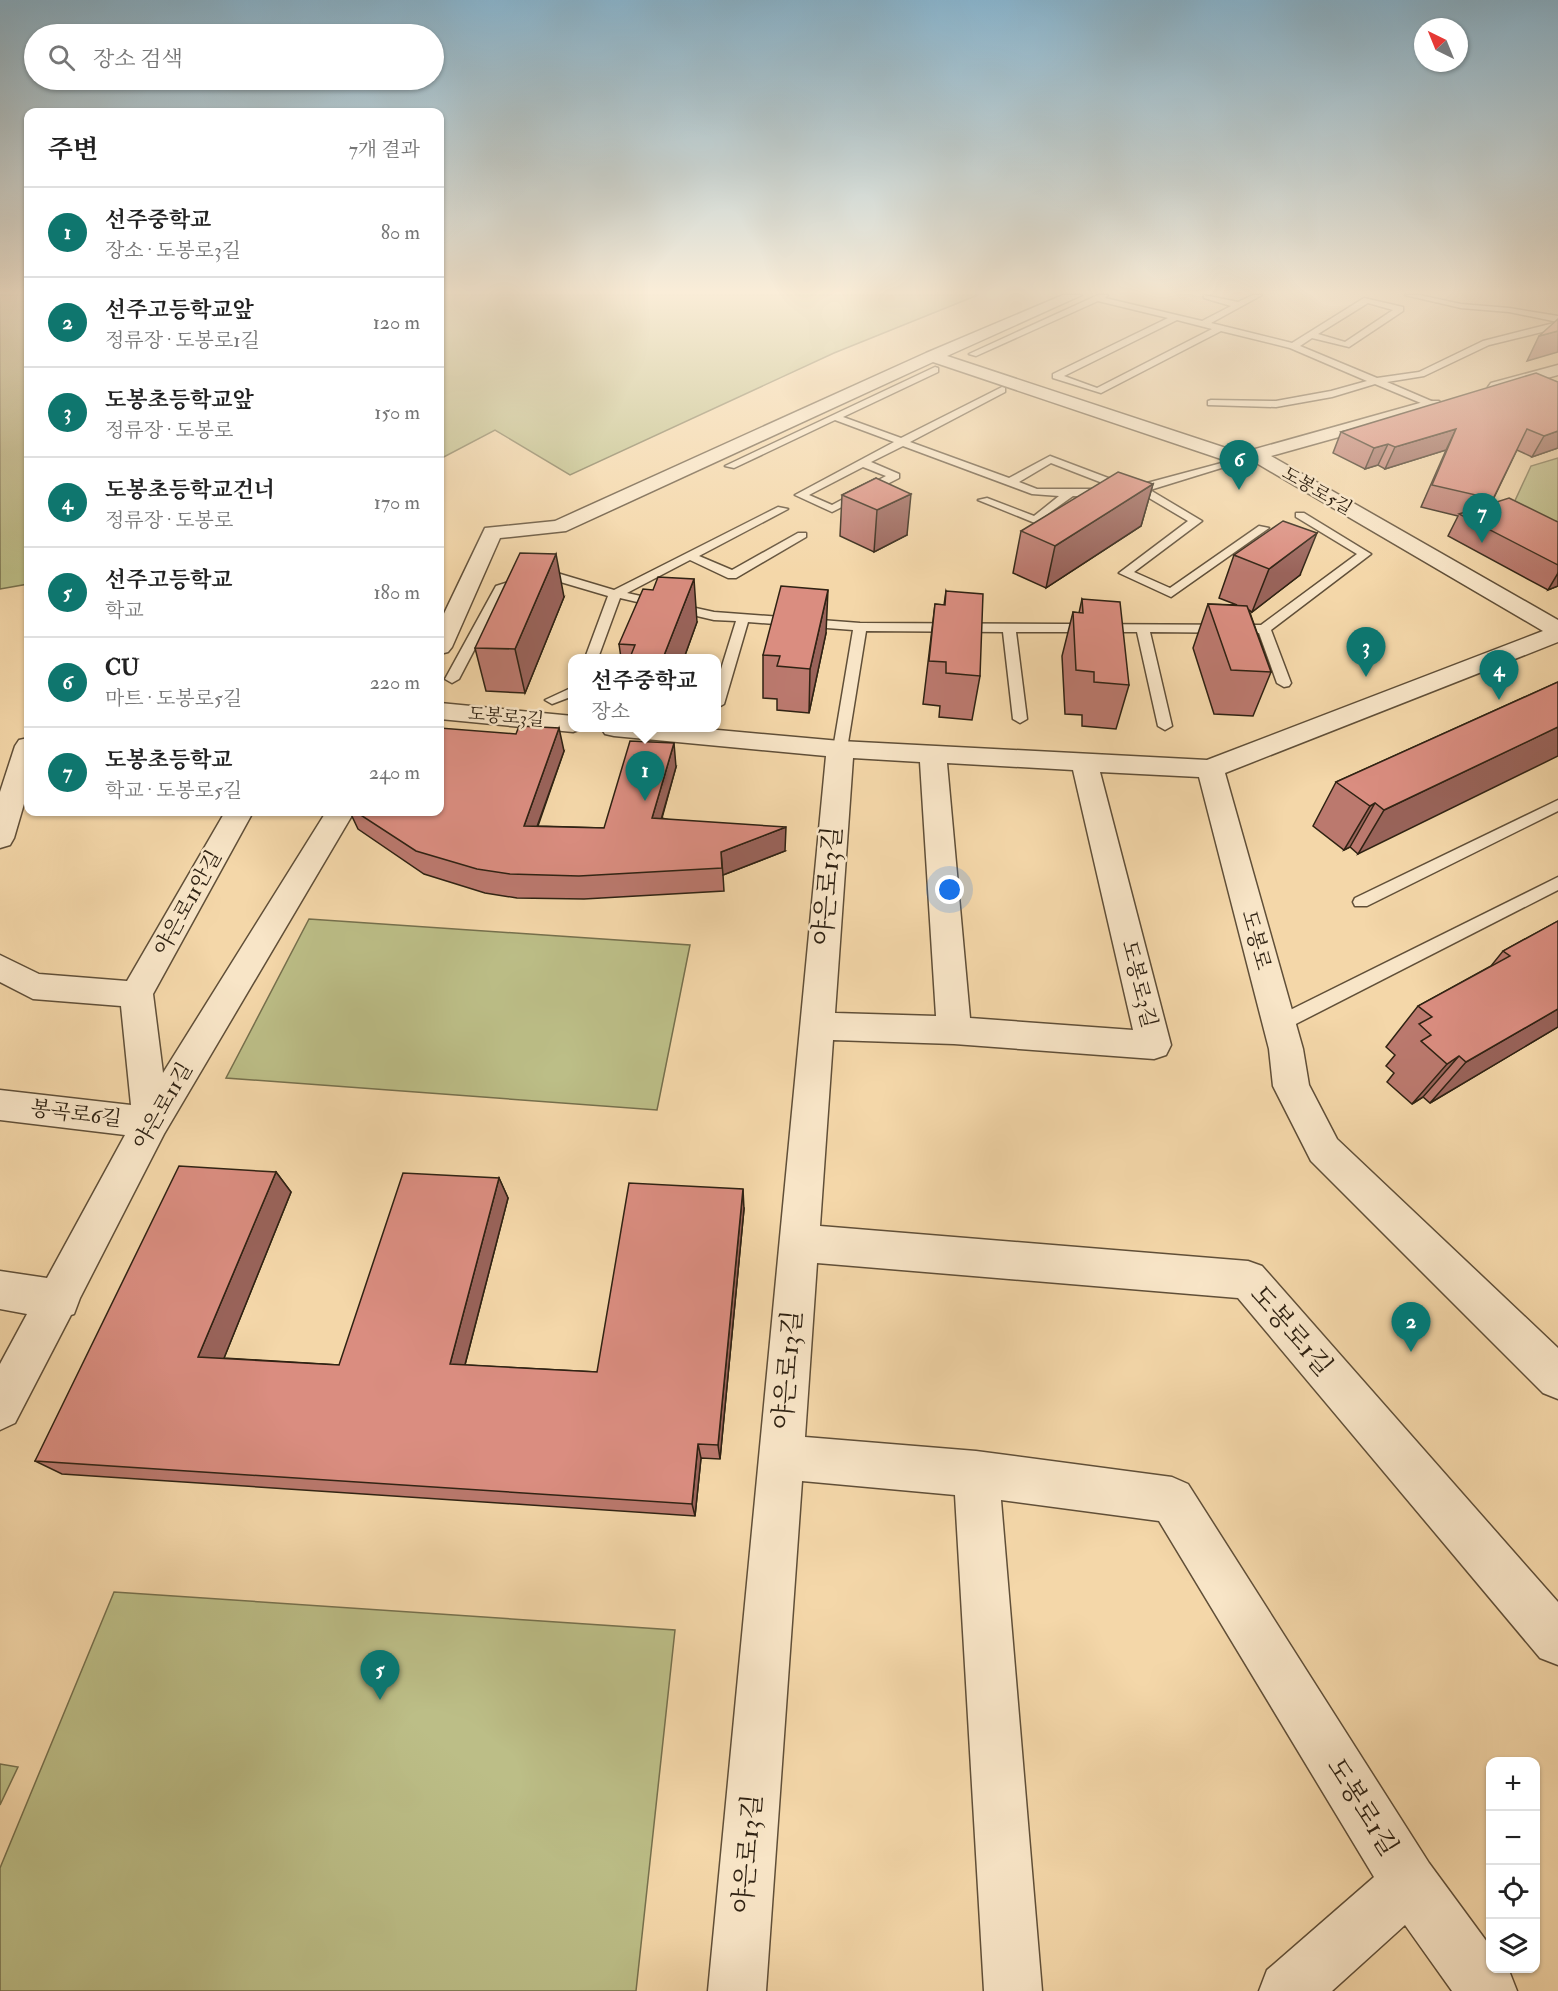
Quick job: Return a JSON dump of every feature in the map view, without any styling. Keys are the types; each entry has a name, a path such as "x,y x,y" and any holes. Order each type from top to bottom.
{"street":[{"path":"444,636 492,532 553,550 883,388"},
{"path":"1017,388 1247,457"},
{"path":"1477,393 1496,388"},
{"path":"1537,388 1549,393"},
{"name":"도봉로5길","path":"1247,457 1455,399"},
{"name":"도봉로5길","path":"1247,457 1558,632"},
{"path":"657,732 840,749 1210,769 1558,632"},
{"name":"도봉로3길","path":"444,711 568,724"},
{"name":"야은로13길","path":"737,1991 840,749"},
{"path":"933,754 954,1030"},
{"path":"0,838 24,759"},
{"name":"도봉로3길","path":"817,1026 954,1030 1154,1045 1085,764"},
{"name":"도봉로","path":"1210,769 1286,1049 1291,1086 1324,1150 1558,1378"},
{"name":"야은로11안길","path":"136,994 237,816"},
{"name":"야은로11길","path":"0,1408 60,1300 151,1123 338,816"},
{"path":"0,967 33,986 136,994 151,1123"},
{"name":"봉곡로6길","path":"0,1105 151,1123"},
{"name":"도봉로1길","path":"799,1242 1248,1280 1558,1640"},
{"path":"0,1290 60,1300"},
{"name":"도봉로1길","path":"781,1456 976,1474 1172,1500 1409,1883 1488,1991"},
{"path":"976,1474 1013,1991"},
{"path":"1288,1991 1409,1883"}],"lane":[{"path":"730,466 835,417 888,388"},
{"path":"1089,388 1098,391 1104,388"},
{"path":"1211,403 1276,404 1353,388"},
{"path":"1392,388 1433,405"},
{"path":"863,463 895,476 832,509 800,495 1002,390"},
{"path":"835,417 1036,492 1104,494 1136,489 1247,457"},
{"path":"1009,483 1050,459 1136,489 1196,521 1125,573 1171,593 1263,528"},
{"path":"983,500 1035,520 1070,493"},
{"path":"592,654 615,594 782,509"},
{"path":"452,679 500,589 553,550 615,594 714,616 860,627 1264,629 1365,554 1300,515"},
{"path":"690,556 732,575 802,535"},
{"path":"721,690 742,618"},
{"path":"840,749 860,627"},
{"path":"1009,628 1020,719"},
{"path":"1143,629 1165,726"},
{"path":"1264,629 1284,683"},
{"path":"552,700 568,693"},
{"path":"1360,902 1558,805"},
{"path":"1279,1024 1558,884"}],"green space":[{"path":"0,388 24,388 24,585 0,589"},
{"path":"444,388 758,388 570,475 495,430 444,457"},
{"path":"1558,458 1558,528 1513,505 1531,466"},
{"path":"309,919 690,945 657,1110 226,1078"},
{"path":"114,1592 675,1630 636,1991 0,1991 0,1868"},
{"path":"0,1764 18,1767 0,1805"}],"building":[{"path":"1487,388 1558,388 1558,431 1544,436 1527,429 1493,499 1432,485 1456,429 1395,447 1388,444 1374,448 1341,432"},
{"path":"1118,472 1153,484 1055,546 1021,531"},
{"path":"876,478 911,494 877,510 842,495"},
{"path":"1509,498 1558,522 1558,565 1459,514"},
{"path":"1283,521 1317,533 1269,569 1234,555"},
{"path":"520,553 556,554 515,649 475,648"},
{"path":"658,577 694,579 665,654 631,654 635,645 619,644 643,589 653,590"},
{"path":"781,586 828,590 810,669 777,666 780,656 763,655"},
{"path":"946,591 983,594 980,676 946,673 946,662 929,661 935,604 945,605"},
{"path":"1082,599 1120,602 1129,685 1094,682 1094,672 1076,670 1073,612 1083,613"},
{"path":"1208,604 1247,606 1271,672 1231,670"},
{"path":"1558,682 1558,727 1384,810 1375,803 1370,806 1336,782"},
{"path":"519,726 559,728 524,826 604,828 630,741 674,743 652,818 786,827 721,852 722,868 579,876 510,874 477,869 416,851 362,816 444,816 444,728 516,734"},
{"path":"1558,921 1558,1009 1466,1062 1459,1056 1447,1064 1421,1041 1431,1035 1419,1024 1432,1017 1418,1006 1510,956 1503,951"},
{"path":"179,1166 276,1172 198,1357 339,1365 403,1173 499,1178 450,1364 597,1372 629,1183 743,1189 718,1445 698,1444 692,1504 35,1461"}],"place":[{"name":"CU","path":"1239,490"},
{"name":"도봉초등학교","path":"1482,543"},
{"name":"도봉초등학교앞","path":"1366,677"},
{"name":"도봉초등학교건너","path":"1499,700"},
{"name":"선주중학교","path":"645,801"},
{"name":"선주고등학교앞","path":"1411,1352"},
{"name":"선주고등학교","path":"380,1700"}]}
